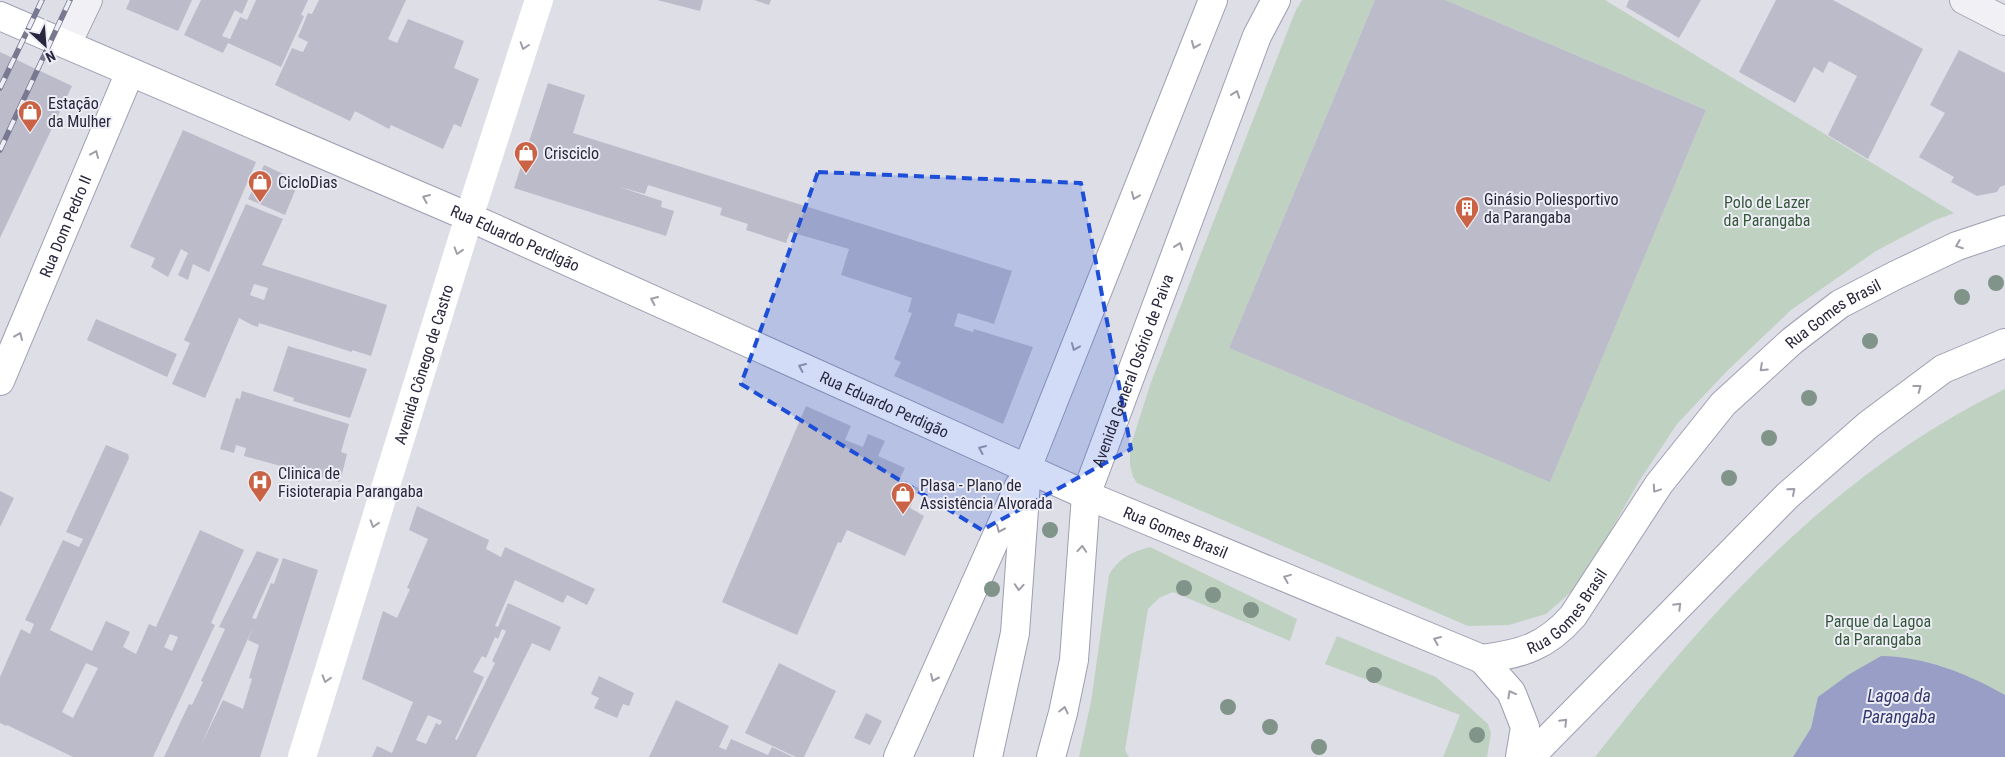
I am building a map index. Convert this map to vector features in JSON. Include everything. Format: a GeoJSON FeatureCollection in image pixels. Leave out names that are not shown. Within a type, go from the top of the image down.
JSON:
{"type":"FeatureCollection","features":[{"type":"Feature","properties":{"kind":"main road","name":"Avenida Cônego de Castro"},"geometry":{"type":"LineString","coordinates":[[302,757],[469,217],[539,0]]}},
{"type":"Feature","properties":{"kind":"main road"},"geometry":{"type":"LineString","coordinates":[[898,757],[1027,468],[1213,0]]}},
{"type":"Feature","properties":{"kind":"main road","name":"Avenida General Osório de Paiva"},"geometry":{"type":"LineString","coordinates":[[1051,757],[1063,713],[1074,660],[1086,495],[1257,36],[1276,0]]}},
{"type":"Feature","properties":{"kind":"main road","name":"Rua Eduardo Perdigão"},"geometry":{"type":"LineString","coordinates":[[0,16],[469,217],[1027,468]]}},
{"type":"Feature","properties":{"kind":"main road","name":"Rua Dom Pedro II"},"geometry":{"type":"LineString","coordinates":[[0,381],[130,72]]}},
{"type":"Feature","properties":{"kind":"main road","name":"Rua Gomes Brasil"},"geometry":{"type":"LineString","coordinates":[[1027,468],[1086,495],[1482,659],[1513,655],[1543,643],[1558,633],[1573,616],[1659,484],[1723,404],[1792,341],[1840,304],[1957,246],[2005,230]]}},
{"type":"Feature","properties":{"kind":"main road"},"geometry":{"type":"LineString","coordinates":[[1530,757],[1787,496],[1868,425],[1943,369],[2005,343]]}},
{"type":"Feature","properties":{"kind":"main road"},"geometry":{"type":"LineString","coordinates":[[988,757],[1015,633],[1027,468]]}},
{"type":"Feature","properties":{"kind":"main road"},"geometry":{"type":"LineString","coordinates":[[1482,659],[1511,692],[1525,727],[1520,757]]}},
{"type":"Feature","properties":{"kind":"street"},"geometry":{"type":"LineString","coordinates":[[67,44],[88,0]]}},
{"type":"Feature","properties":{"kind":"street"},"geometry":{"type":"LineString","coordinates":[[1964,0],[2005,21]]}},
{"type":"Feature","properties":{"kind":"highlighted area"},"geometry":{"type":"Polygon","coordinates":[[[818,172],[1081,183],[1131,449],[982,530],[741,384],[818,172]]]}},
{"type":"Feature","properties":{"kind":"green space","name":"Polo de Lazer da Parangaba"},"geometry":{"type":"Polygon","coordinates":[[[1302,0],[1375,0],[1229,348],[1550,481],[1706,110],[1445,0],[1605,0],[1954,213],[1933,221],[1876,251],[1791,310],[1728,370],[1677,424],[1638,483],[1581,583],[1546,614],[1509,625],[1468,626],[1137,483],[1133,477],[1130,465],[1130,448],[1151,382],[1295,12],[1302,0]]]}},
{"type":"Feature","properties":{"kind":"green space","name":"Parque da Lagoa da Parangaba"},"geometry":{"type":"Polygon","coordinates":[[[2005,389],[2005,757],[1595,757],[1684,649],[1730,598],[1779,549],[1830,503],[1885,461],[1943,423],[2005,389]]]}},
{"type":"Feature","properties":{"kind":"green space"},"geometry":{"type":"Polygon","coordinates":[[[1150,547],[1297,619],[1290,641],[1173,592],[1159,598],[1148,609],[1125,750],[1129,757],[1079,757],[1091,702],[1109,575],[1126,556],[1150,547]]]}},
{"type":"Feature","properties":{"kind":"green space"},"geometry":{"type":"Polygon","coordinates":[[[1337,636],[1436,677],[1488,724],[1491,734],[1487,757],[1443,757],[1460,715],[1325,664],[1337,636]]]}},
{"type":"Feature","properties":{"kind":"water","name":"Lagoa da Parangaba"},"geometry":{"type":"Polygon","coordinates":[[[1881,656],[1914,659],[1930,663],[1960,673],[2005,695],[2005,757],[1793,757],[1811,728],[1818,697],[1848,675],[1881,656]]]}},
{"type":"Feature","properties":{"kind":"building"},"geometry":{"type":"Polygon","coordinates":[[[130,0],[192,0],[178,31],[126,9],[130,0]]]}},
{"type":"Feature","properties":{"kind":"building"},"geometry":{"type":"Polygon","coordinates":[[[201,0],[248,0],[242,14],[235,10],[222,36],[230,39],[240,17],[247,20],[256,0],[308,0],[301,15],[304,16],[281,67],[228,43],[223,53],[184,35],[201,0]]]}},
{"type":"Feature","properties":{"kind":"building"},"geometry":{"type":"Polygon","coordinates":[[[319,0],[406,0],[388,39],[397,43],[408,19],[464,41],[454,68],[479,79],[461,127],[454,124],[443,149],[391,125],[389,129],[355,111],[350,121],[275,85],[292,48],[303,52],[308,42],[298,37],[308,13],[312,14],[319,0]]]}},
{"type":"Feature","properties":{"kind":"building"},"geometry":{"type":"Polygon","coordinates":[[[657,0],[703,0],[700,11],[657,0]]]}},
{"type":"Feature","properties":{"kind":"building"},"geometry":{"type":"Polygon","coordinates":[[[754,0],[771,0],[769,5],[754,0]]]}},
{"type":"Feature","properties":{"kind":"building","name":"Ginásio Poliesportivo da Parangaba"},"geometry":{"type":"Polygon","coordinates":[[[1375,0],[1445,0],[1706,110],[1550,482],[1229,348],[1375,0]]]}},
{"type":"Feature","properties":{"kind":"building"},"geometry":{"type":"Polygon","coordinates":[[[1629,0],[1701,0],[1679,38],[1626,7],[1629,0]]]}},
{"type":"Feature","properties":{"kind":"building"},"geometry":{"type":"Polygon","coordinates":[[[1776,0],[1833,0],[1923,49],[1868,159],[1828,135],[1857,76],[1829,61],[1823,73],[1814,67],[1795,103],[1739,72],[1776,0]]]}},
{"type":"Feature","properties":{"kind":"building"},"geometry":{"type":"Polygon","coordinates":[[[1959,50],[2005,73],[2005,185],[2000,187],[1997,192],[1977,196],[1951,182],[1954,177],[1919,157],[1945,113],[1930,105],[1959,50]]]}},
{"type":"Feature","properties":{"kind":"building"},"geometry":{"type":"Polygon","coordinates":[[[0,52],[72,86],[0,238],[0,52]]]}},
{"type":"Feature","properties":{"kind":"building"},"geometry":{"type":"Polygon","coordinates":[[[548,83],[585,95],[573,133],[1012,271],[994,324],[958,313],[954,326],[973,332],[974,329],[1033,347],[1003,424],[894,376],[901,362],[894,359],[912,313],[908,312],[912,298],[841,275],[849,249],[790,232],[786,243],[746,230],[748,224],[720,215],[722,208],[648,185],[645,194],[616,186],[662,201],[661,207],[674,211],[666,236],[514,188],[548,83]]]}},
{"type":"Feature","properties":{"kind":"building"},"geometry":{"type":"Polygon","coordinates":[[[183,130],[256,162],[209,272],[193,264],[188,280],[178,275],[188,253],[181,249],[168,277],[151,267],[155,258],[130,247],[183,130]]]}},
{"type":"Feature","properties":{"kind":"building"},"geometry":{"type":"Polygon","coordinates":[[[264,165],[299,181],[285,215],[248,199],[264,165]]]}},
{"type":"Feature","properties":{"kind":"building"},"geometry":{"type":"Polygon","coordinates":[[[246,204],[283,219],[262,265],[387,305],[371,356],[352,350],[352,352],[259,323],[258,327],[239,318],[205,398],[172,384],[190,343],[184,340],[246,204]],[[254,284],[250,295],[264,300],[268,288],[254,284]]]}},
{"type":"Feature","properties":{"kind":"building"},"geometry":{"type":"Polygon","coordinates":[[[96,319],[177,354],[167,377],[87,340],[96,319]]]}},
{"type":"Feature","properties":{"kind":"building"},"geometry":{"type":"Polygon","coordinates":[[[288,346],[367,369],[350,418],[293,401],[294,398],[273,391],[288,346]]]}},
{"type":"Feature","properties":{"kind":"building"},"geometry":{"type":"Polygon","coordinates":[[[242,391],[349,424],[341,452],[347,454],[340,482],[244,456],[246,448],[236,445],[234,453],[220,449],[236,398],[240,399],[242,391]]]}},
{"type":"Feature","properties":{"kind":"building"},"geometry":{"type":"Polygon","coordinates":[[[806,406],[851,426],[845,440],[863,447],[868,434],[885,441],[878,456],[905,468],[899,480],[919,488],[910,508],[924,516],[905,556],[847,530],[841,543],[838,542],[797,635],[722,602],[806,406]]]}},
{"type":"Feature","properties":{"kind":"building"},"geometry":{"type":"Polygon","coordinates":[[[106,445],[128,454],[129,458],[50,630],[92,651],[106,621],[130,632],[123,647],[136,654],[149,624],[156,627],[200,530],[244,550],[211,623],[215,625],[153,757],[73,757],[0,723],[0,677],[21,629],[30,634],[34,624],[25,620],[63,540],[79,547],[83,539],[66,532],[106,445]],[[170,634],[164,647],[172,651],[178,637],[170,634]],[[86,663],[62,712],[73,718],[98,668],[86,663]]]}},
{"type":"Feature","properties":{"kind":"building"},"geometry":{"type":"Polygon","coordinates":[[[0,491],[14,498],[0,527],[0,491]]]}},
{"type":"Feature","properties":{"kind":"building"},"geometry":{"type":"Polygon","coordinates":[[[417,506],[489,540],[486,549],[501,557],[505,547],[595,589],[587,605],[567,595],[563,603],[515,580],[495,626],[498,627],[508,603],[561,627],[550,651],[532,643],[476,757],[372,757],[377,746],[392,753],[413,702],[362,679],[383,611],[397,618],[410,589],[407,588],[428,539],[409,530],[417,506]],[[502,629],[498,639],[495,637],[486,658],[482,656],[473,672],[484,677],[455,739],[457,740],[495,663],[492,661],[506,631],[502,629]],[[428,715],[416,740],[426,744],[436,723],[440,725],[442,721],[428,715]]]}},
{"type":"Feature","properties":{"kind":"building"},"geometry":{"type":"Polygon","coordinates":[[[257,551],[279,559],[252,618],[256,619],[271,583],[274,584],[283,558],[318,570],[260,757],[164,757],[189,704],[192,705],[203,682],[201,681],[225,629],[219,627],[257,551]],[[253,627],[201,745],[223,700],[243,709],[252,679],[249,678],[259,645],[248,640],[253,627]]]}},
{"type":"Feature","properties":{"kind":"building"},"geometry":{"type":"Polygon","coordinates":[[[779,663],[836,691],[804,757],[796,757],[745,733],[779,663]]]}},
{"type":"Feature","properties":{"kind":"building"},"geometry":{"type":"Polygon","coordinates":[[[599,676],[634,693],[629,706],[623,704],[617,718],[594,708],[599,698],[591,694],[599,676]]]}},
{"type":"Feature","properties":{"kind":"building"},"geometry":{"type":"Polygon","coordinates":[[[676,700],[729,726],[719,747],[726,750],[731,739],[768,755],[772,747],[793,757],[649,757],[676,700]]]}},
{"type":"Feature","properties":{"kind":"building"},"geometry":{"type":"Polygon","coordinates":[[[866,713],[882,721],[870,745],[854,738],[866,713]]]}},
{"type":"Feature","properties":{"kind":"railway"},"geometry":{"type":"LineString","coordinates":[[0,88],[42,0]]}},
{"type":"Feature","properties":{"kind":"railway"},"geometry":{"type":"LineString","coordinates":[[0,150],[70,0]]}},
{"type":"Feature","properties":{"kind":"place","name":"Estação da Mulher"},"geometry":{"type":"Point","coordinates":[30,133]}},
{"type":"Feature","properties":{"kind":"place","name":"Crisciclo"},"geometry":{"type":"Point","coordinates":[526,174]}},
{"type":"Feature","properties":{"kind":"place","name":"CicloDias"},"geometry":{"type":"Point","coordinates":[260,203]}},
{"type":"Feature","properties":{"kind":"place","name":"Ginásio Poliesportivo da Parangaba"},"geometry":{"type":"Point","coordinates":[1467,229]}},
{"type":"Feature","properties":{"kind":"place","name":"Clinica de Fisioterapia Parangaba"},"geometry":{"type":"Point","coordinates":[260,503]}},
{"type":"Feature","properties":{"kind":"place","name":"Plasa - Plano de Assistência Alvorada"},"geometry":{"type":"Point","coordinates":[903,515]}}]}
